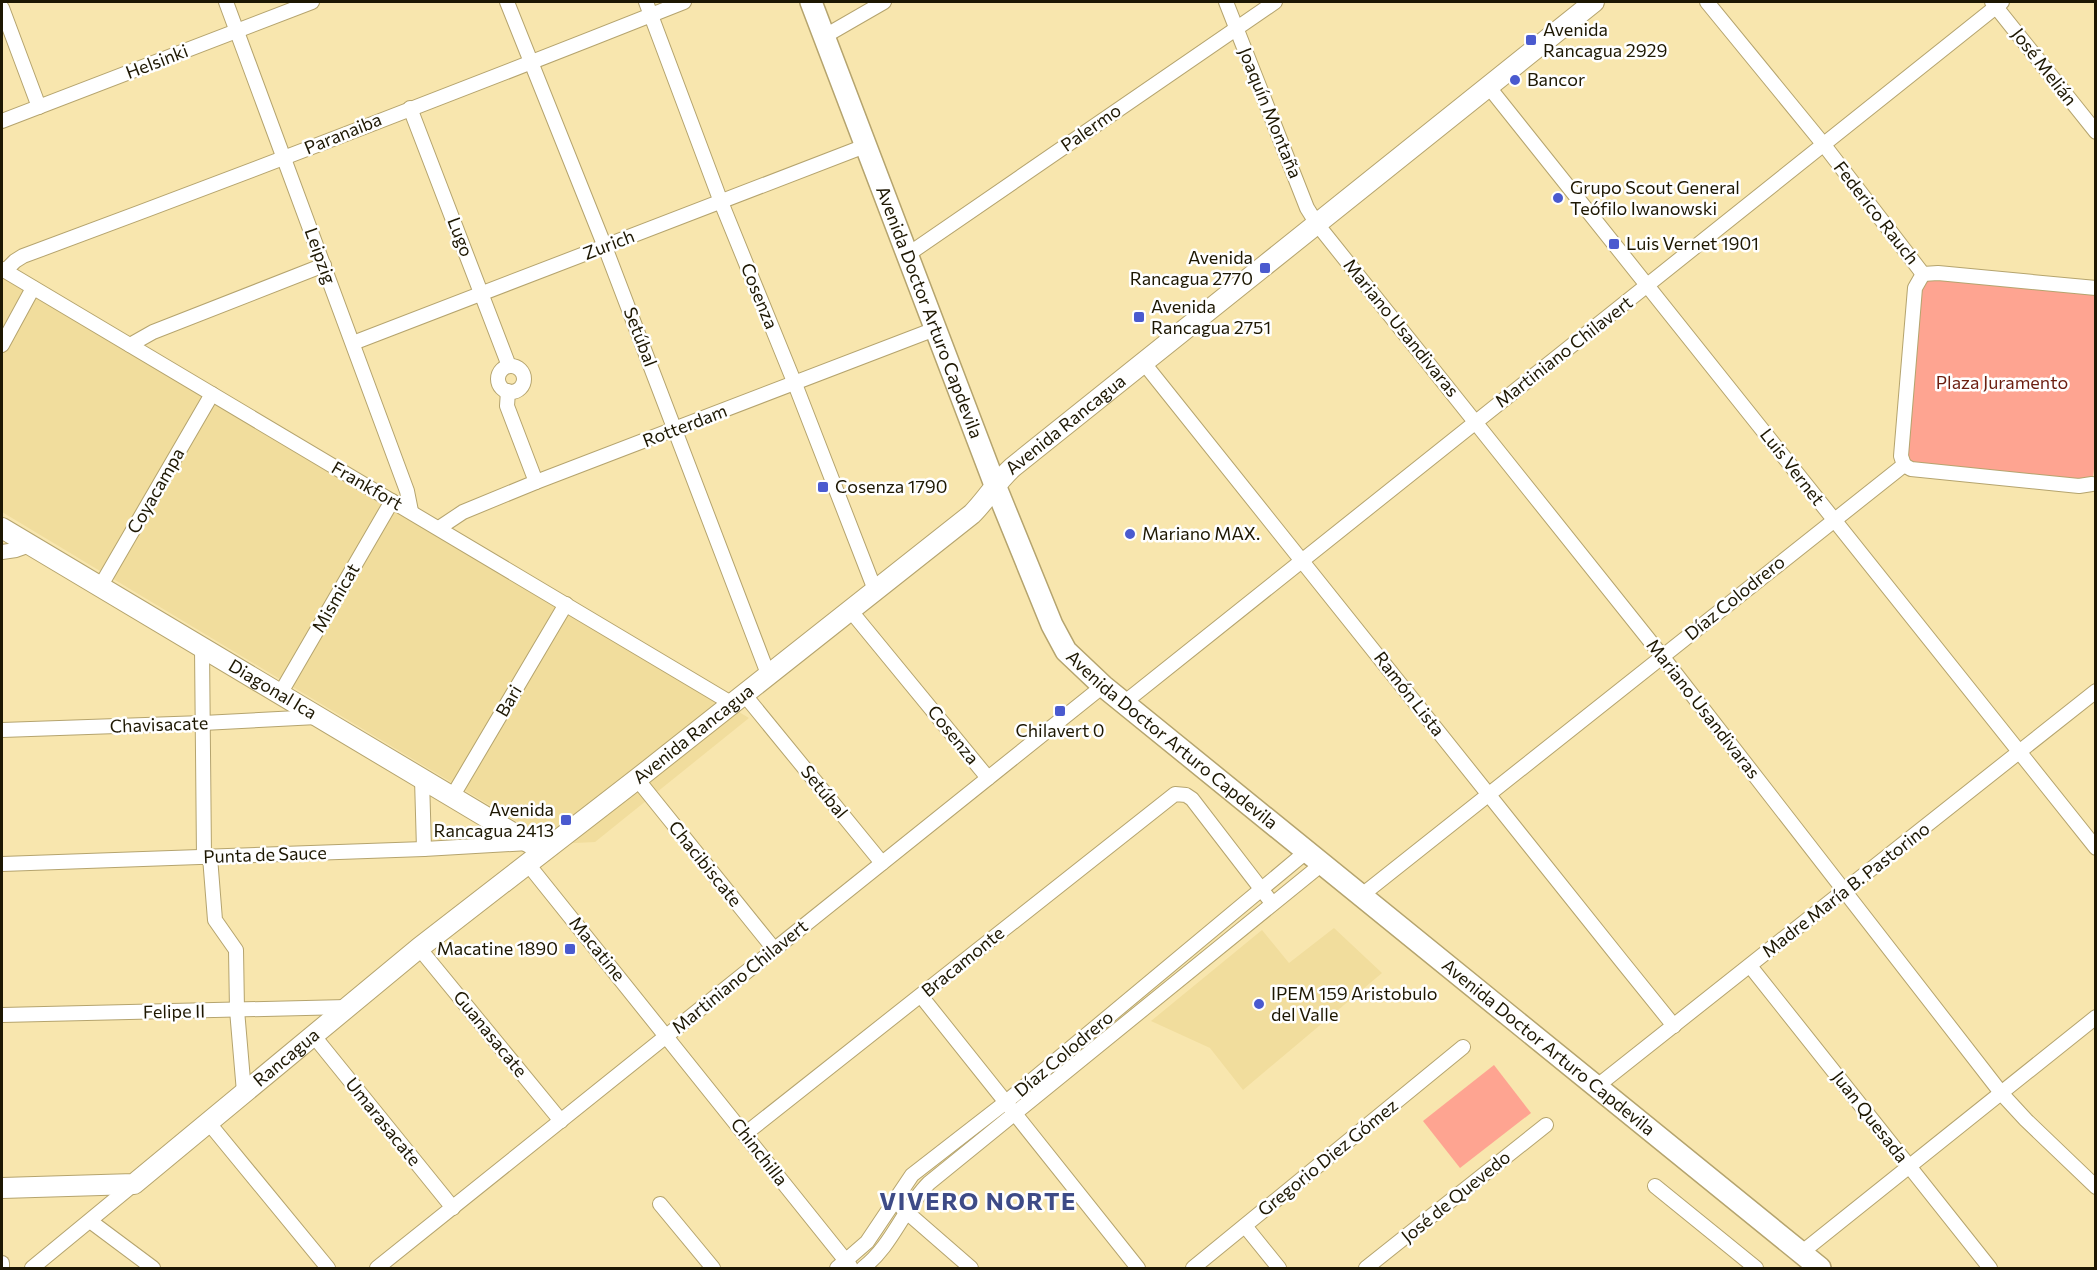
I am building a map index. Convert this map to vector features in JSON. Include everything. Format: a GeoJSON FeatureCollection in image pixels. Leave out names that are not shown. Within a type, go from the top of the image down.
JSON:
{"type":"FeatureCollection","features":[{"type":"Feature","properties":{"kind":"main road","name":"Avenida Doctor Arturo Capdevila"},"geometry":{"type":"LineString","coordinates":[[811,2],[995,485],[1059,640],[1072,657],[1103,686],[1820,1269]]}},
{"type":"Feature","properties":{"kind":"main road","name":"Avenida Rancagua"},"geometry":{"type":"LineString","coordinates":[[533,852],[637,779],[972,514],[1013,467],[1594,2]]}},
{"type":"Feature","properties":{"kind":"main road","name":"Diagonal Ica"},"geometry":{"type":"LineString","coordinates":[[2,528],[452,797],[533,852]]}},
{"type":"Feature","properties":{"kind":"main road","name":"Rancagua"},"geometry":{"type":"LineString","coordinates":[[134,1184],[533,852]]}},
{"type":"Feature","properties":{"kind":"main road"},"geometry":{"type":"LineString","coordinates":[[2,1188],[134,1184]]}},
{"type":"Feature","properties":{"kind":"street","name":"Leipzig"},"geometry":{"type":"LineString","coordinates":[[226,2],[407,491],[411,511]]}},
{"type":"Feature","properties":{"kind":"street","name":"Helsinki"},"geometry":{"type":"LineString","coordinates":[[2,122],[312,2]]}},
{"type":"Feature","properties":{"kind":"street","name":"Setúbal"},"geometry":{"type":"LineString","coordinates":[[507,2],[605,247],[768,674]]}},
{"type":"Feature","properties":{"kind":"street","name":"Paranaiba"},"geometry":{"type":"LineString","coordinates":[[3,270],[23,256],[531,63],[649,8],[684,2]]}},
{"type":"Feature","properties":{"kind":"street"},"geometry":{"type":"LineString","coordinates":[[825,36],[884,2]]}},
{"type":"Feature","properties":{"kind":"street","name":"Joaquín Montaña"},"geometry":{"type":"LineString","coordinates":[[1226,2],[1307,208],[1317,224]]}},
{"type":"Feature","properties":{"kind":"street","name":"Palermo"},"geometry":{"type":"LineString","coordinates":[[907,255],[1275,2]]}},
{"type":"Feature","properties":{"kind":"street","name":"Federico Rauch"},"geometry":{"type":"LineString","coordinates":[[1707,2],[1824,145],[1923,274],[1915,288],[1901,456],[1904,465]]}},
{"type":"Feature","properties":{"kind":"street","name":"Martiniano Chilavert"},"geometry":{"type":"LineString","coordinates":[[1125,702],[1824,145],[1997,3]]}},
{"type":"Feature","properties":{"kind":"street","name":"José Melián"},"geometry":{"type":"LineString","coordinates":[[1997,3],[2096,132]]}},
{"type":"Feature","properties":{"kind":"street"},"geometry":{"type":"LineString","coordinates":[[2,8],[39,107]]}},
{"type":"Feature","properties":{"kind":"street","name":"Cosenza"},"geometry":{"type":"LineString","coordinates":[[649,8],[721,202],[875,590]]}},
{"type":"Feature","properties":{"kind":"street","name":"Luis Vernet"},"geometry":{"type":"LineString","coordinates":[[1488,86],[2096,848]]}},
{"type":"Feature","properties":{"kind":"street","name":"Lugo"},"geometry":{"type":"LineString","coordinates":[[410,108],[509,366],[520,370],[524,382],[516,391],[508,392],[507,406],[536,482]]}},
{"type":"Feature","properties":{"kind":"street","name":"Zurich"},"geometry":{"type":"LineString","coordinates":[[353,344],[865,146]]}},
{"type":"Feature","properties":{"kind":"street","name":"Mariano Usandivaras"},"geometry":{"type":"LineString","coordinates":[[1317,224],[1662,656],[2002,1094],[2096,1187]]}},
{"type":"Feature","properties":{"kind":"street"},"geometry":{"type":"LineString","coordinates":[[130,345],[153,332],[324,265]]}},
{"type":"Feature","properties":{"kind":"street","name":"Frankfort"},"geometry":{"type":"LineString","coordinates":[[3,270],[566,604],[737,698]]}},
{"type":"Feature","properties":{"kind":"street"},"geometry":{"type":"LineString","coordinates":[[1923,274],[1938,273],[2096,288]]}},
{"type":"Feature","properties":{"kind":"street"},"geometry":{"type":"LineString","coordinates":[[2,345],[33,288]]}},
{"type":"Feature","properties":{"kind":"street","name":"Rotterdam"},"geometry":{"type":"LineString","coordinates":[[438,528],[463,512],[536,482],[935,329]]}},
{"type":"Feature","properties":{"kind":"street","name":"Ramón Lista"},"geometry":{"type":"LineString","coordinates":[[1143,362],[1674,1026]]}},
{"type":"Feature","properties":{"kind":"street","name":"Coyacampa"},"geometry":{"type":"LineString","coordinates":[[100,587],[212,394]]}},
{"type":"Feature","properties":{"kind":"street"},"geometry":{"type":"LineString","coordinates":[[1904,465],[1911,469],[2079,486],[2094,483]]}},
{"type":"Feature","properties":{"kind":"street","name":"Díaz Colodrero"},"geometry":{"type":"LineString","coordinates":[[1362,896],[1904,465]]}},
{"type":"Feature","properties":{"kind":"street","name":"Mismicat"},"geometry":{"type":"LineString","coordinates":[[280,694],[392,501]]}},
{"type":"Feature","properties":{"kind":"street"},"geometry":{"type":"LineString","coordinates":[[2,552],[30,545]]}},
{"type":"Feature","properties":{"kind":"street","name":"Bari"},"geometry":{"type":"LineString","coordinates":[[452,797],[566,604]]}},
{"type":"Feature","properties":{"kind":"street","name":"Cosenza"},"geometry":{"type":"LineString","coordinates":[[850,610],[988,778]]}},
{"type":"Feature","properties":{"kind":"street"},"geometry":{"type":"LineString","coordinates":[[202,648],[207,857],[215,920],[236,950],[237,1011],[244,1092]]}},
{"type":"Feature","properties":{"kind":"street","name":"Martiniano Chilavert"},"geometry":{"type":"LineString","coordinates":[[377,1269],[1103,686]]}},
{"type":"Feature","properties":{"kind":"street","name":"Madre María B. Pastorino"},"geometry":{"type":"LineString","coordinates":[[1596,1087],[2096,691]]}},
{"type":"Feature","properties":{"kind":"street","name":"Setúbal"},"geometry":{"type":"LineString","coordinates":[[737,698],[882,863]]}},
{"type":"Feature","properties":{"kind":"street","name":"Chavisacate"},"geometry":{"type":"LineString","coordinates":[[2,730],[317,717]]}},
{"type":"Feature","properties":{"kind":"street"},"geometry":{"type":"LineString","coordinates":[[422,779],[424,849]]}},
{"type":"Feature","properties":{"kind":"street","name":"Chacibiscate"},"geometry":{"type":"LineString","coordinates":[[637,779],[774,949]]}},
{"type":"Feature","properties":{"kind":"street","name":"Bracamonte"},"geometry":{"type":"LineString","coordinates":[[745,1134],[1170,796],[1181,794],[1192,800],[1262,891]]}},
{"type":"Feature","properties":{"kind":"street","name":"Punta de Sauce"},"geometry":{"type":"LineString","coordinates":[[2,864],[424,849],[533,852]]}},
{"type":"Feature","properties":{"kind":"street","name":"Macatine"},"geometry":{"type":"LineString","coordinates":[[533,852],[667,1036]]}},
{"type":"Feature","properties":{"kind":"street","name":"Díaz Colodrero"},"geometry":{"type":"LineString","coordinates":[[845,1266],[867,1242],[912,1175],[1262,891],[1314,858]]}},
{"type":"Feature","properties":{"kind":"street","name":"Díaz Colodrero"},"geometry":{"type":"LineString","coordinates":[[863,1269],[883,1251],[921,1192],[929,1184],[1272,903],[1314,858]]}},
{"type":"Feature","properties":{"kind":"street"},"geometry":{"type":"LineString","coordinates":[[1262,891],[1272,903]]}},
{"type":"Feature","properties":{"kind":"street","name":"Guanasacate"},"geometry":{"type":"LineString","coordinates":[[419,948],[561,1121]]}},
{"type":"Feature","properties":{"kind":"street","name":"Juan Quesada"},"geometry":{"type":"LineString","coordinates":[[1750,966],[1990,1269]]}},
{"type":"Feature","properties":{"kind":"street"},"geometry":{"type":"LineString","coordinates":[[921,996],[1138,1269]]}},
{"type":"Feature","properties":{"kind":"street","name":"Felipe II"},"geometry":{"type":"LineString","coordinates":[[2,1015],[347,1007]]}},
{"type":"Feature","properties":{"kind":"street"},"geometry":{"type":"LineString","coordinates":[[1801,1253],[2093,1025]]}},
{"type":"Feature","properties":{"kind":"street","name":"Umarasacate"},"geometry":{"type":"LineString","coordinates":[[313,1035],[453,1208]]}},
{"type":"Feature","properties":{"kind":"street","name":"Chinchilla"},"geometry":{"type":"LineString","coordinates":[[667,1036],[845,1266]]}},
{"type":"Feature","properties":{"kind":"street","name":"Gregorio Diez Gómez"},"geometry":{"type":"LineString","coordinates":[[1192,1269],[1463,1047]]}},
{"type":"Feature","properties":{"kind":"street"},"geometry":{"type":"LineString","coordinates":[[208,1122],[328,1269]]}},
{"type":"Feature","properties":{"kind":"street","name":"José de Quevedo"},"geometry":{"type":"LineString","coordinates":[[1366,1269],[1546,1125]]}},
{"type":"Feature","properties":{"kind":"street","name":"Rancagua"},"geometry":{"type":"LineString","coordinates":[[32,1269],[134,1184]]}},
{"type":"Feature","properties":{"kind":"street"},"geometry":{"type":"LineString","coordinates":[[1655,1186],[1756,1269]]}},
{"type":"Feature","properties":{"kind":"street"},"geometry":{"type":"LineString","coordinates":[[894,1201],[971,1269]]}},
{"type":"Feature","properties":{"kind":"street"},"geometry":{"type":"LineString","coordinates":[[660,1204],[713,1269]]}},
{"type":"Feature","properties":{"kind":"street"},"geometry":{"type":"LineString","coordinates":[[90,1221],[153,1269]]}},
{"type":"Feature","properties":{"kind":"street"},"geometry":{"type":"LineString","coordinates":[[1245,1226],[1279,1269]]}},
{"type":"Feature","properties":{"kind":"street"},"geometry":{"type":"LineString","coordinates":[[2,1263],[2,1269]]}},
{"type":"Feature","properties":{"kind":"shaded area"},"geometry":{"type":"Polygon","coordinates":[[[2,273],[749,718],[595,842],[554,844],[2,512],[2,273]]]}},
{"type":"Feature","properties":{"kind":"shaded area","name":"IPEM 159 Aristobulo del Valle"},"geometry":{"type":"Polygon","coordinates":[[[1334,928],[1382,973],[1243,1090],[1210,1048],[1151,1021],[1262,930],[1289,963],[1334,928]]]}},
{"type":"Feature","properties":{"kind":"green space","name":"Plaza Juramento"},"geometry":{"type":"Polygon","coordinates":[[[1923,274],[2095,288],[2096,454],[2092,484],[1904,465],[1923,274]]]}},
{"type":"Feature","properties":{"kind":"green space"},"geometry":{"type":"Polygon","coordinates":[[[1494,1065],[1531,1113],[1460,1168],[1423,1121],[1494,1065]]]}},
{"type":"Feature","properties":{"kind":"place","name":"Avenida Rancagua 2929"},"geometry":{"type":"Point","coordinates":[1531,40]}},
{"type":"Feature","properties":{"kind":"place","name":"Bancor"},"geometry":{"type":"Point","coordinates":[1515,80]}},
{"type":"Feature","properties":{"kind":"place","name":"Grupo Scout General Teófilo Iwanowski"},"geometry":{"type":"Point","coordinates":[1558,198]}},
{"type":"Feature","properties":{"kind":"place","name":"Luis Vernet 1901"},"geometry":{"type":"Point","coordinates":[1614,244]}},
{"type":"Feature","properties":{"kind":"place","name":"Avenida Rancagua 2770"},"geometry":{"type":"Point","coordinates":[1265,268]}},
{"type":"Feature","properties":{"kind":"place","name":"Avenida Rancagua 2751"},"geometry":{"type":"Point","coordinates":[1139,317]}},
{"type":"Feature","properties":{"kind":"place","name":"Cosenza 1790"},"geometry":{"type":"Point","coordinates":[823,487]}},
{"type":"Feature","properties":{"kind":"place","name":"Mariano MAX."},"geometry":{"type":"Point","coordinates":[1130,534]}},
{"type":"Feature","properties":{"kind":"place","name":"Chilavert 0"},"geometry":{"type":"Point","coordinates":[1060,711]}},
{"type":"Feature","properties":{"kind":"place","name":"Avenida Rancagua 2413"},"geometry":{"type":"Point","coordinates":[566,820]}},
{"type":"Feature","properties":{"kind":"place","name":"Macatine 1890"},"geometry":{"type":"Point","coordinates":[570,949]}},
{"type":"Feature","properties":{"kind":"place","name":"IPEM 159 Aristobulo del Valle"},"geometry":{"type":"Point","coordinates":[1259,1004]}},
{"type":"Feature","properties":{"kind":"district","name":"VIVERO NORTE"},"geometry":{"type":"Point","coordinates":[978,1202]}}]}
